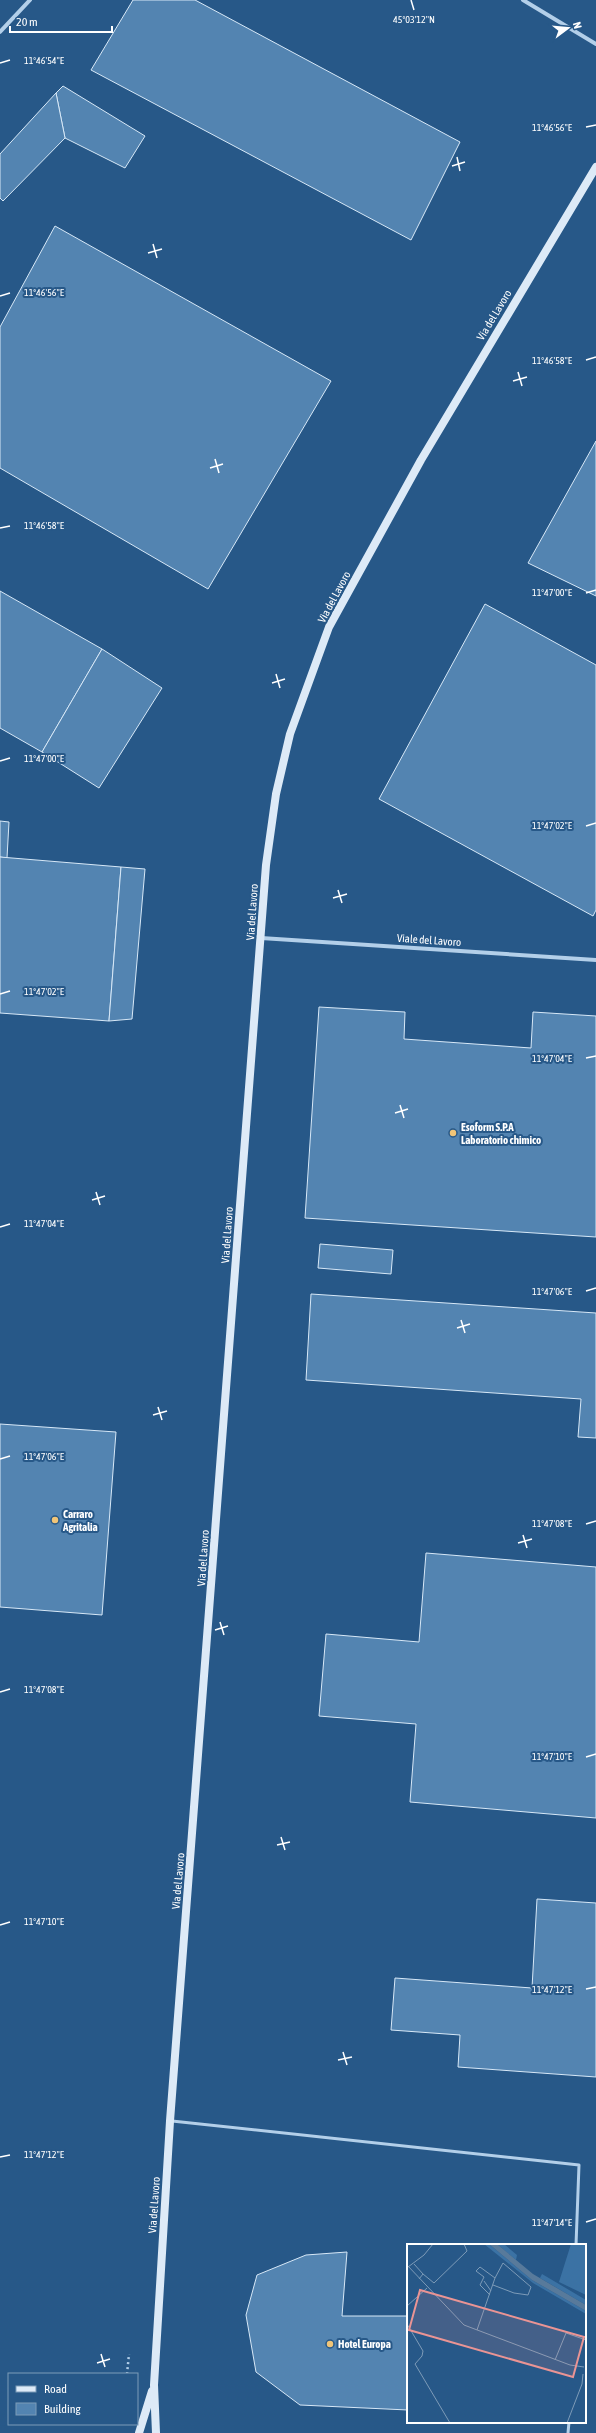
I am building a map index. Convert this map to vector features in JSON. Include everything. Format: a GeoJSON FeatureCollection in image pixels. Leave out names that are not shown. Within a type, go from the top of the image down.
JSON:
{"type":"FeatureCollection","features":[{"type":"Feature","properties":{"kind":"main road","name":"Via del Lavoro"},"geometry":{"type":"LineString","coordinates":[[154,2385],[170,2121],[266,865],[276,794],[290,734],[329,628],[421,460],[596,166]]}},
{"type":"Feature","properties":{"kind":"main road"},"geometry":{"type":"LineString","coordinates":[[139,2433],[154,2385]]}},
{"type":"Feature","properties":{"kind":"main road"},"geometry":{"type":"LineString","coordinates":[[154,2385],[156,2433]]}},
{"type":"Feature","properties":{"kind":"street"},"geometry":{"type":"LineString","coordinates":[[0,32],[30,0]]}},
{"type":"Feature","properties":{"kind":"street"},"geometry":{"type":"LineString","coordinates":[[523,0],[596,44]]}},
{"type":"Feature","properties":{"kind":"street","name":"Viale del Lavoro"},"geometry":{"type":"LineString","coordinates":[[261,938],[596,960]]}},
{"type":"Feature","properties":{"kind":"lane"},"geometry":{"type":"LineString","coordinates":[[170,2121],[579,2165],[576,2244]]}},
{"type":"Feature","properties":{"kind":"lane"},"geometry":{"type":"LineString","coordinates":[[568,2433],[569,2423]]}},
{"type":"Feature","properties":{"kind":"path"},"geometry":{"type":"LineString","coordinates":[[127,2373],[129,2354]]}},
{"type":"Feature","properties":{"kind":"building"},"geometry":{"type":"Polygon","coordinates":[[[133,0],[195,0],[460,142],[411,240],[91,70],[133,0]]]}},
{"type":"Feature","properties":{"kind":"building"},"geometry":{"type":"Polygon","coordinates":[[[63,86],[145,136],[125,168],[65,138],[56,93],[63,86]]]}},
{"type":"Feature","properties":{"kind":"building"},"geometry":{"type":"Polygon","coordinates":[[[56,93],[65,138],[3,201],[0,198],[0,154],[56,93]]]}},
{"type":"Feature","properties":{"kind":"building"},"geometry":{"type":"Polygon","coordinates":[[[55,226],[331,381],[208,589],[0,468],[0,327],[55,226]]]}},
{"type":"Feature","properties":{"kind":"building"},"geometry":{"type":"Polygon","coordinates":[[[596,441],[596,596],[528,563],[596,441]]]}},
{"type":"Feature","properties":{"kind":"building"},"geometry":{"type":"Polygon","coordinates":[[[0,591],[102,649],[42,752],[0,728],[0,591]]]}},
{"type":"Feature","properties":{"kind":"building"},"geometry":{"type":"Polygon","coordinates":[[[485,604],[596,665],[596,910],[593,916],[379,799],[485,604]]]}},
{"type":"Feature","properties":{"kind":"building"},"geometry":{"type":"Polygon","coordinates":[[[102,649],[162,688],[99,788],[42,752],[102,649]]]}},
{"type":"Feature","properties":{"kind":"building"},"geometry":{"type":"Polygon","coordinates":[[[0,821],[9,822],[7,858],[0,857],[0,821]]]}},
{"type":"Feature","properties":{"kind":"building"},"geometry":{"type":"Polygon","coordinates":[[[0,857],[121,867],[109,1021],[0,1013],[0,857]]]}},
{"type":"Feature","properties":{"kind":"building"},"geometry":{"type":"Polygon","coordinates":[[[121,867],[145,869],[132,1019],[109,1021],[121,867]]]}},
{"type":"Feature","properties":{"kind":"building","name":"Esoform S.P.A Laboratorio chimico"},"geometry":{"type":"Polygon","coordinates":[[[319,1007],[405,1012],[404,1039],[531,1048],[533,1012],[596,1016],[596,1237],[305,1218],[319,1007]]]}},
{"type":"Feature","properties":{"kind":"building"},"geometry":{"type":"Polygon","coordinates":[[[320,1244],[393,1250],[391,1274],[318,1268],[320,1244]]]}},
{"type":"Feature","properties":{"kind":"building"},"geometry":{"type":"Polygon","coordinates":[[[311,1294],[596,1313],[596,1438],[578,1437],[581,1399],[306,1380],[311,1294]]]}},
{"type":"Feature","properties":{"kind":"building","name":"Carraro Agritalia"},"geometry":{"type":"Polygon","coordinates":[[[0,1424],[116,1432],[102,1615],[0,1607],[0,1424]]]}},
{"type":"Feature","properties":{"kind":"building"},"geometry":{"type":"Polygon","coordinates":[[[426,1553],[596,1567],[596,1818],[410,1802],[416,1724],[319,1716],[326,1634],[419,1642],[426,1553]]]}},
{"type":"Feature","properties":{"kind":"building"},"geometry":{"type":"Polygon","coordinates":[[[537,1899],[596,1903],[596,2077],[458,2067],[460,2035],[391,2030],[395,1978],[532,1988],[537,1899]]]}},
{"type":"Feature","properties":{"kind":"building","name":"Hotel Europa"},"geometry":{"type":"Polygon","coordinates":[[[347,2252],[342,2316],[407,2316],[407,2410],[300,2405],[256,2372],[246,2315],[257,2275],[306,2255],[347,2252]]]}},
{"type":"Feature","properties":{"kind":"place","name":"Esoform S.P.A Laboratorio chimico"},"geometry":{"type":"Point","coordinates":[453,1133]}},
{"type":"Feature","properties":{"kind":"place","name":"Carraro Agritalia"},"geometry":{"type":"Point","coordinates":[55,1520]}},
{"type":"Feature","properties":{"kind":"place","name":"Hotel Europa"},"geometry":{"type":"Point","coordinates":[330,2344]}}]}
